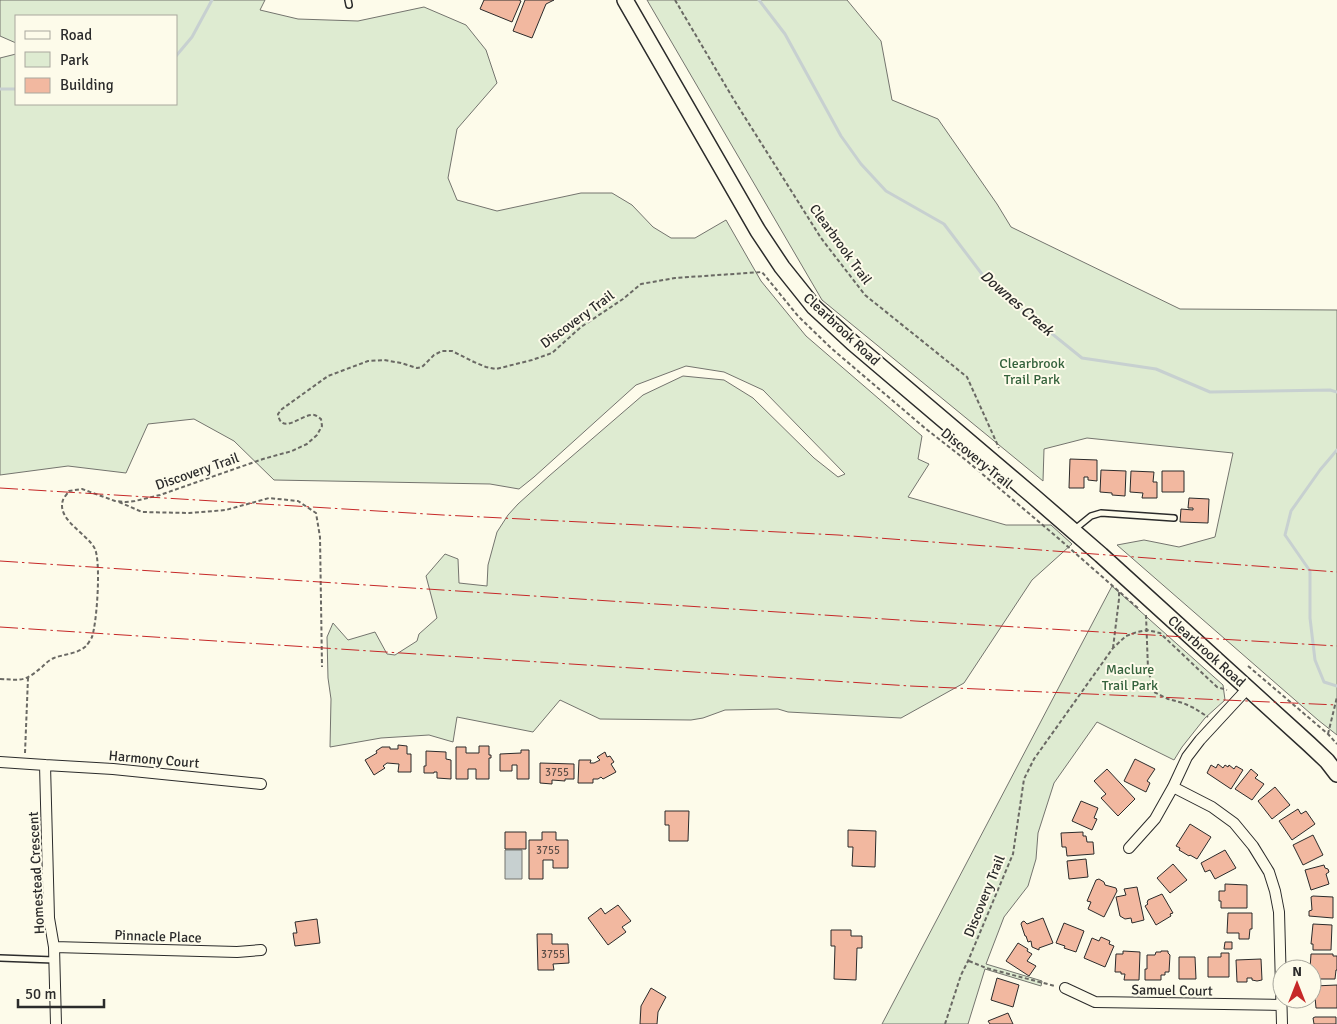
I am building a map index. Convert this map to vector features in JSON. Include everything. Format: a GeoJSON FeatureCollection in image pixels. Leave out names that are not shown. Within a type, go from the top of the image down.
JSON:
{"type":"FeatureCollection","features":[{"type":"Feature","properties":{"kind":"main road","name":"Clearbrook Road"},"geometry":{"type":"LineString","coordinates":[[625,0],[758,231],[782,267],[814,306],[853,343],[1034,496],[1248,688],[1327,761],[1337,774]]}},
{"type":"Feature","properties":{"kind":"street"},"geometry":{"type":"LineString","coordinates":[[1129,848],[1155,819],[1187,757],[1200,740],[1248,688]]}},
{"type":"Feature","properties":{"kind":"street"},"geometry":{"type":"LineString","coordinates":[[0,762],[45,765]]}},
{"type":"Feature","properties":{"kind":"street","name":"Harmony Court"},"geometry":{"type":"LineString","coordinates":[[45,765],[114,769],[261,784]]}},
{"type":"Feature","properties":{"kind":"street","name":"Homestead Crescent"},"geometry":{"type":"LineString","coordinates":[[45,765],[49,918],[54,947],[56,1024]]}},
{"type":"Feature","properties":{"kind":"street"},"geometry":{"type":"LineString","coordinates":[[1173,787],[1212,807],[1234,823],[1253,846],[1269,872],[1275,891],[1279,912],[1280,959]]}},
{"type":"Feature","properties":{"kind":"street","name":"Pinnacle Place"},"geometry":{"type":"LineString","coordinates":[[54,947],[237,952],[261,950]]}},
{"type":"Feature","properties":{"kind":"street","name":"Samuel Court"},"geometry":{"type":"LineString","coordinates":[[1065,988],[1096,1002],[1272,1005]]}},
{"type":"Feature","properties":{"kind":"street"},"geometry":{"type":"LineString","coordinates":[[1281,1009],[1282,1024]]}},
{"type":"Feature","properties":{"kind":"lane"},"geometry":{"type":"LineString","coordinates":[[1073,531],[1091,516],[1100,513],[1174,518]]}},
{"type":"Feature","properties":{"kind":"lane"},"geometry":{"type":"LineString","coordinates":[[0,958],[54,960]]}},
{"type":"Feature","properties":{"kind":"path","name":"Clearbrook Trail"},"geometry":{"type":"LineString","coordinates":[[675,0],[734,100],[821,238],[865,295],[967,377],[1000,450]]}},
{"type":"Feature","properties":{"kind":"path","name":"Discovery Trail"},"geometry":{"type":"LineString","coordinates":[[28,678],[52,658],[78,650],[86,646],[92,638],[98,576],[95,549],[73,526],[63,512],[63,501],[70,491],[82,489],[115,500],[135,501],[160,495],[263,459],[292,451],[307,444],[317,435],[322,426],[321,420],[316,415],[310,414],[290,424],[283,424],[278,420],[278,414],[282,409],[328,376],[368,361],[401,362],[417,368],[422,367],[434,355],[442,351],[452,351],[486,367],[496,369],[552,353],[581,327],[642,284],[676,278],[762,272],[798,316],[831,348],[1140,609]]}},
{"type":"Feature","properties":{"kind":"path"},"geometry":{"type":"LineString","coordinates":[[115,500],[142,512],[189,513],[226,510],[268,498],[298,500],[316,513],[320,537],[322,667]]}},
{"type":"Feature","properties":{"kind":"path","name":"Discovery Trail"},"geometry":{"type":"LineString","coordinates":[[1114,648],[1119,592]]}},
{"type":"Feature","properties":{"kind":"path"},"geometry":{"type":"LineString","coordinates":[[1147,615],[1148,670],[1154,692],[1168,700],[1183,703],[1194,708],[1216,723]]}},
{"type":"Feature","properties":{"kind":"path","name":"Discovery Trail"},"geometry":{"type":"LineString","coordinates":[[945,1024],[961,975],[1013,854],[1024,779],[1034,759],[1114,648],[1126,636],[1147,630]]}},
{"type":"Feature","properties":{"kind":"path"},"geometry":{"type":"LineString","coordinates":[[1147,630],[1160,633],[1217,687],[1227,690]]}},
{"type":"Feature","properties":{"kind":"path"},"geometry":{"type":"LineString","coordinates":[[1248,666],[1328,734],[1337,744]]}},
{"type":"Feature","properties":{"kind":"path"},"geometry":{"type":"LineString","coordinates":[[0,679],[18,680],[28,678],[25,763]]}},
{"type":"Feature","properties":{"kind":"path"},"geometry":{"type":"LineString","coordinates":[[1328,734],[1337,697]]}},
{"type":"Feature","properties":{"kind":"path"},"geometry":{"type":"LineString","coordinates":[[968,961],[986,968],[1065,988]]}},
{"type":"Feature","properties":{"kind":"green space"},"geometry":{"type":"Polygon","coordinates":[[[0,0],[265,0],[260,10],[298,19],[358,21],[424,7],[466,25],[486,50],[497,83],[457,129],[448,178],[457,200],[497,211],[581,193],[612,193],[632,205],[653,227],[671,238],[695,238],[726,220],[761,281],[806,336],[922,436],[918,459],[929,464],[908,497],[1006,525],[1051,525],[1072,544],[1032,580],[964,683],[901,718],[788,712],[778,709],[725,710],[691,720],[600,719],[560,700],[533,732],[457,717],[453,742],[429,735],[381,738],[330,747],[331,699],[328,678],[327,637],[333,623],[348,640],[375,632],[387,654],[395,655],[417,641],[419,634],[437,618],[426,576],[445,554],[458,559],[459,583],[487,586],[488,565],[497,532],[508,515],[549,476],[643,395],[683,376],[724,380],[753,398],[814,458],[838,477],[845,474],[763,390],[724,372],[686,366],[636,385],[519,489],[490,484],[274,480],[234,441],[194,419],[148,424],[126,473],[68,466],[0,475],[0,58],[15,54],[15,105],[178,105],[178,15],[15,15],[15,43],[0,36],[0,0]]]}},
{"type":"Feature","properties":{"kind":"green space","name":"Clearbrook Trail Park"},"geometry":{"type":"Polygon","coordinates":[[[647,0],[847,0],[881,41],[892,100],[938,119],[1011,227],[1180,309],[1337,310],[1337,735],[1117,545],[1144,540],[1179,547],[1215,537],[1233,453],[1087,438],[1044,449],[1043,481],[822,300],[647,0]]]}},
{"type":"Feature","properties":{"kind":"green space","name":"Maclure Trail Park"},"geometry":{"type":"Polygon","coordinates":[[[1112,586],[1223,685],[1225,700],[1205,718],[1174,760],[1097,722],[1054,783],[1038,833],[1036,859],[1028,886],[1004,917],[986,964],[1042,981],[1041,986],[985,969],[968,1024],[882,1024],[1112,586]]]}},
{"type":"Feature","properties":{"kind":"shaded area"},"geometry":{"type":"Polygon","coordinates":[[[505,850],[522,850],[522,879],[505,879],[505,850]]]}},
{"type":"Feature","properties":{"kind":"building"},"geometry":{"type":"Polygon","coordinates":[[[484,0],[521,1],[512,22],[480,9],[484,0]]]}},
{"type":"Feature","properties":{"kind":"building"},"geometry":{"type":"Polygon","coordinates":[[[525,0],[554,0],[546,4],[532,38],[513,31],[525,0]]]}},
{"type":"Feature","properties":{"kind":"building"},"geometry":{"type":"Polygon","coordinates":[[[1070,459],[1097,460],[1097,481],[1088,480],[1088,477],[1084,477],[1084,488],[1069,488],[1070,459]]]}},
{"type":"Feature","properties":{"kind":"building"},"geometry":{"type":"Polygon","coordinates":[[[1101,470],[1126,471],[1125,496],[1100,492],[1101,470]]]}},
{"type":"Feature","properties":{"kind":"building"},"geometry":{"type":"Polygon","coordinates":[[[1131,471],[1154,472],[1153,482],[1157,482],[1157,498],[1142,498],[1143,493],[1130,492],[1131,471]]]}},
{"type":"Feature","properties":{"kind":"building"},"geometry":{"type":"Polygon","coordinates":[[[1162,471],[1184,471],[1184,492],[1162,492],[1162,471]]]}},
{"type":"Feature","properties":{"kind":"building"},"geometry":{"type":"Polygon","coordinates":[[[1189,498],[1209,499],[1208,523],[1180,522],[1181,509],[1193,510],[1193,508],[1188,508],[1189,498]]]}},
{"type":"Feature","properties":{"kind":"building"},"geometry":{"type":"Polygon","coordinates":[[[398,745],[407,746],[407,754],[411,754],[411,772],[398,772],[399,764],[387,763],[383,766],[385,768],[374,775],[365,760],[377,753],[376,751],[382,747],[398,749],[398,745]]]}},
{"type":"Feature","properties":{"kind":"building"},"geometry":{"type":"Polygon","coordinates":[[[479,746],[489,746],[491,758],[489,758],[489,779],[476,779],[476,769],[468,769],[468,779],[456,779],[456,747],[466,747],[466,753],[479,753],[479,746]]]}},
{"type":"Feature","properties":{"kind":"building"},"geometry":{"type":"Polygon","coordinates":[[[521,750],[529,750],[529,779],[517,779],[517,765],[512,765],[512,771],[500,771],[500,754],[521,753],[521,750]]]}},
{"type":"Feature","properties":{"kind":"building"},"geometry":{"type":"Polygon","coordinates":[[[426,751],[446,752],[446,759],[451,760],[451,779],[437,778],[437,772],[424,773],[426,751]]]}},
{"type":"Feature","properties":{"kind":"building"},"geometry":{"type":"Polygon","coordinates":[[[605,752],[607,757],[610,756],[614,762],[611,764],[616,772],[603,779],[601,777],[593,779],[593,783],[578,783],[579,760],[591,760],[590,763],[594,763],[600,760],[597,757],[605,752]]]}},
{"type":"Feature","properties":{"kind":"building"},"geometry":{"type":"Polygon","coordinates":[[[1135,759],[1155,769],[1147,781],[1150,783],[1146,792],[1124,781],[1135,759]]]}},
{"type":"Feature","properties":{"kind":"building"},"geometry":{"type":"Polygon","coordinates":[[[540,763],[574,764],[574,779],[565,779],[565,781],[552,780],[552,784],[540,783],[540,763]]]}},
{"type":"Feature","properties":{"kind":"building"},"geometry":{"type":"Polygon","coordinates":[[[1218,764],[1223,768],[1225,765],[1228,767],[1229,765],[1234,769],[1236,766],[1243,770],[1231,789],[1207,773],[1211,765],[1216,768],[1218,764]]]}},
{"type":"Feature","properties":{"kind":"building"},"geometry":{"type":"Polygon","coordinates":[[[1107,769],[1135,799],[1118,816],[1101,798],[1106,794],[1094,781],[1107,769]]]}},
{"type":"Feature","properties":{"kind":"building"},"geometry":{"type":"Polygon","coordinates":[[[1251,769],[1258,775],[1255,778],[1264,784],[1252,800],[1235,789],[1251,769]]]}},
{"type":"Feature","properties":{"kind":"building"},"geometry":{"type":"Polygon","coordinates":[[[1275,787],[1290,805],[1272,819],[1258,801],[1275,787]]]}},
{"type":"Feature","properties":{"kind":"building"},"geometry":{"type":"Polygon","coordinates":[[[1081,801],[1098,808],[1094,818],[1097,819],[1092,830],[1072,821],[1081,801]]]}},
{"type":"Feature","properties":{"kind":"building"},"geometry":{"type":"Polygon","coordinates":[[[1298,809],[1301,814],[1306,811],[1315,824],[1292,840],[1279,821],[1298,809]]]}},
{"type":"Feature","properties":{"kind":"building"},"geometry":{"type":"Polygon","coordinates":[[[665,811],[689,811],[688,841],[669,841],[669,825],[665,825],[665,811]]]}},
{"type":"Feature","properties":{"kind":"building"},"geometry":{"type":"Polygon","coordinates":[[[1190,824],[1211,837],[1197,859],[1179,850],[1180,848],[1176,846],[1190,824]]]}},
{"type":"Feature","properties":{"kind":"building"},"geometry":{"type":"Polygon","coordinates":[[[848,830],[876,831],[875,867],[852,866],[853,847],[848,847],[848,830]]]}},
{"type":"Feature","properties":{"kind":"building"},"geometry":{"type":"Polygon","coordinates":[[[505,832],[526,832],[526,849],[505,849],[505,832]]]}},
{"type":"Feature","properties":{"kind":"building"},"geometry":{"type":"Polygon","coordinates":[[[542,832],[556,832],[556,840],[568,840],[568,868],[553,868],[553,860],[543,860],[543,879],[529,879],[529,840],[542,840],[542,832]]]}},
{"type":"Feature","properties":{"kind":"building"},"geometry":{"type":"Polygon","coordinates":[[[1083,832],[1087,842],[1093,842],[1094,854],[1067,856],[1066,847],[1062,847],[1061,833],[1083,832]]]}},
{"type":"Feature","properties":{"kind":"building"},"geometry":{"type":"Polygon","coordinates":[[[1313,835],[1323,855],[1303,865],[1293,845],[1313,835]]]}},
{"type":"Feature","properties":{"kind":"building"},"geometry":{"type":"Polygon","coordinates":[[[1225,850],[1236,868],[1215,879],[1210,870],[1205,872],[1201,863],[1225,850]]]}},
{"type":"Feature","properties":{"kind":"building"},"geometry":{"type":"Polygon","coordinates":[[[1086,859],[1088,877],[1069,879],[1067,861],[1086,859]]]}},
{"type":"Feature","properties":{"kind":"building"},"geometry":{"type":"Polygon","coordinates":[[[1173,864],[1187,880],[1170,893],[1157,878],[1173,864]]]}},
{"type":"Feature","properties":{"kind":"building"},"geometry":{"type":"Polygon","coordinates":[[[1324,865],[1329,872],[1326,874],[1329,884],[1311,890],[1305,870],[1324,865]]]}},
{"type":"Feature","properties":{"kind":"building"},"geometry":{"type":"Polygon","coordinates":[[[1099,879],[1105,885],[1116,888],[1117,891],[1104,917],[1088,909],[1091,902],[1087,901],[1096,880],[1099,879]]]}},
{"type":"Feature","properties":{"kind":"building"},"geometry":{"type":"Polygon","coordinates":[[[1225,884],[1247,885],[1247,908],[1221,908],[1219,891],[1225,891],[1225,884]]]}},
{"type":"Feature","properties":{"kind":"building"},"geometry":{"type":"Polygon","coordinates":[[[1137,887],[1144,920],[1132,923],[1131,918],[1125,919],[1120,916],[1116,897],[1126,895],[1124,889],[1137,887]]]}},
{"type":"Feature","properties":{"kind":"building"},"geometry":{"type":"Polygon","coordinates":[[[1162,894],[1173,913],[1156,925],[1145,906],[1148,904],[1148,900],[1162,894]]]}},
{"type":"Feature","properties":{"kind":"building"},"geometry":{"type":"Polygon","coordinates":[[[1311,897],[1333,897],[1333,918],[1309,916],[1309,911],[1312,910],[1311,897]]]}},
{"type":"Feature","properties":{"kind":"building"},"geometry":{"type":"Polygon","coordinates":[[[618,905],[631,921],[622,927],[626,932],[608,945],[588,918],[601,908],[605,914],[618,905]]]}},
{"type":"Feature","properties":{"kind":"building"},"geometry":{"type":"Polygon","coordinates":[[[1228,913],[1252,913],[1252,929],[1250,929],[1249,939],[1239,939],[1239,933],[1227,933],[1228,913]]]}},
{"type":"Feature","properties":{"kind":"building"},"geometry":{"type":"Polygon","coordinates":[[[1043,918],[1053,943],[1039,948],[1039,950],[1032,947],[1031,941],[1028,942],[1021,924],[1024,921],[1027,924],[1043,918]]]}},
{"type":"Feature","properties":{"kind":"building"},"geometry":{"type":"Polygon","coordinates":[[[317,919],[320,943],[295,946],[293,933],[297,933],[295,922],[317,919]]]}},
{"type":"Feature","properties":{"kind":"building"},"geometry":{"type":"Polygon","coordinates":[[[1064,923],[1084,931],[1076,952],[1056,943],[1064,923]]]}},
{"type":"Feature","properties":{"kind":"building"},"geometry":{"type":"Polygon","coordinates":[[[1313,924],[1332,925],[1331,950],[1313,950],[1313,944],[1311,944],[1313,924]]]}},
{"type":"Feature","properties":{"kind":"building"},"geometry":{"type":"Polygon","coordinates":[[[831,930],[851,930],[851,936],[862,936],[862,948],[857,948],[856,980],[834,979],[835,946],[831,946],[831,930]]]}},
{"type":"Feature","properties":{"kind":"building"},"geometry":{"type":"Polygon","coordinates":[[[537,934],[552,934],[552,944],[568,944],[569,963],[553,964],[554,970],[538,970],[537,934]]]}},
{"type":"Feature","properties":{"kind":"building"},"geometry":{"type":"Polygon","coordinates":[[[1101,937],[1110,941],[1109,944],[1114,946],[1105,967],[1084,958],[1092,938],[1099,941],[1101,937]]]}},
{"type":"Feature","properties":{"kind":"building"},"geometry":{"type":"Polygon","coordinates":[[[1225,942],[1232,942],[1232,949],[1224,949],[1225,942]]]}},
{"type":"Feature","properties":{"kind":"building"},"geometry":{"type":"Polygon","coordinates":[[[1018,943],[1032,954],[1027,961],[1036,966],[1029,976],[1006,961],[1018,943]]]}},
{"type":"Feature","properties":{"kind":"building"},"geometry":{"type":"Polygon","coordinates":[[[1123,951],[1140,952],[1139,980],[1124,980],[1125,974],[1115,972],[1116,954],[1123,954],[1123,951]]]}},
{"type":"Feature","properties":{"kind":"building"},"geometry":{"type":"Polygon","coordinates":[[[1168,951],[1170,955],[1169,972],[1161,975],[1161,980],[1145,980],[1147,955],[1155,955],[1156,952],[1168,951]]]}},
{"type":"Feature","properties":{"kind":"building"},"geometry":{"type":"Polygon","coordinates":[[[1221,953],[1229,953],[1229,977],[1208,977],[1208,957],[1221,957],[1221,953]]]}},
{"type":"Feature","properties":{"kind":"building"},"geometry":{"type":"Polygon","coordinates":[[[1311,954],[1333,954],[1333,956],[1337,956],[1335,979],[1322,979],[1322,959],[1311,959],[1311,954]]]}},
{"type":"Feature","properties":{"kind":"building"},"geometry":{"type":"Polygon","coordinates":[[[1179,957],[1195,957],[1196,979],[1179,979],[1179,957]]]}},
{"type":"Feature","properties":{"kind":"building"},"geometry":{"type":"Polygon","coordinates":[[[1261,959],[1262,980],[1257,981],[1247,978],[1247,982],[1237,982],[1236,960],[1261,959]]]}},
{"type":"Feature","properties":{"kind":"building"},"geometry":{"type":"Polygon","coordinates":[[[997,978],[1019,985],[1013,1007],[991,1000],[997,978]]]}},
{"type":"Feature","properties":{"kind":"building"},"geometry":{"type":"Polygon","coordinates":[[[1337,985],[1337,1008],[1322,1008],[1322,986],[1337,985]]]}},
{"type":"Feature","properties":{"kind":"building"},"geometry":{"type":"Polygon","coordinates":[[[651,988],[666,997],[658,1012],[657,1024],[640,1024],[641,1006],[651,988]]]}},
{"type":"Feature","properties":{"kind":"building"},"geometry":{"type":"Polygon","coordinates":[[[1008,1013],[1013,1024],[990,1024],[988,1021],[1008,1013]]]}},
{"type":"Feature","properties":{"kind":"building"},"geometry":{"type":"Polygon","coordinates":[[[1336,1017],[1336,1024],[1314,1024],[1313,1018],[1336,1017]]]}},
{"type":"Feature","properties":{"kind":"waterway"},"geometry":{"type":"LineString","coordinates":[[178,54],[192,37],[212,0]]}},
{"type":"Feature","properties":{"kind":"waterway","name":"Downes Creek"},"geometry":{"type":"LineString","coordinates":[[759,0],[785,34],[841,136],[861,164],[886,191],[944,224],[988,282],[1082,358],[1156,369],[1210,392],[1330,390],[1337,392]]}},
{"type":"Feature","properties":{"kind":"waterway"},"geometry":{"type":"LineString","coordinates":[[0,89],[15,89]]}},
{"type":"Feature","properties":{"kind":"waterway"},"geometry":{"type":"LineString","coordinates":[[1337,450],[1320,470],[1291,511],[1285,535],[1310,571],[1310,618],[1315,660],[1324,682],[1337,686]]}},
{"type":"Feature","properties":{"kind":"power"},"geometry":{"type":"LineString","coordinates":[[0,488],[443,515],[838,535],[1337,572]]}},
{"type":"Feature","properties":{"kind":"power"},"geometry":{"type":"LineString","coordinates":[[0,561],[915,621],[1337,646]]}},
{"type":"Feature","properties":{"kind":"power"},"geometry":{"type":"LineString","coordinates":[[0,627],[910,686],[1337,705]]}}]}
